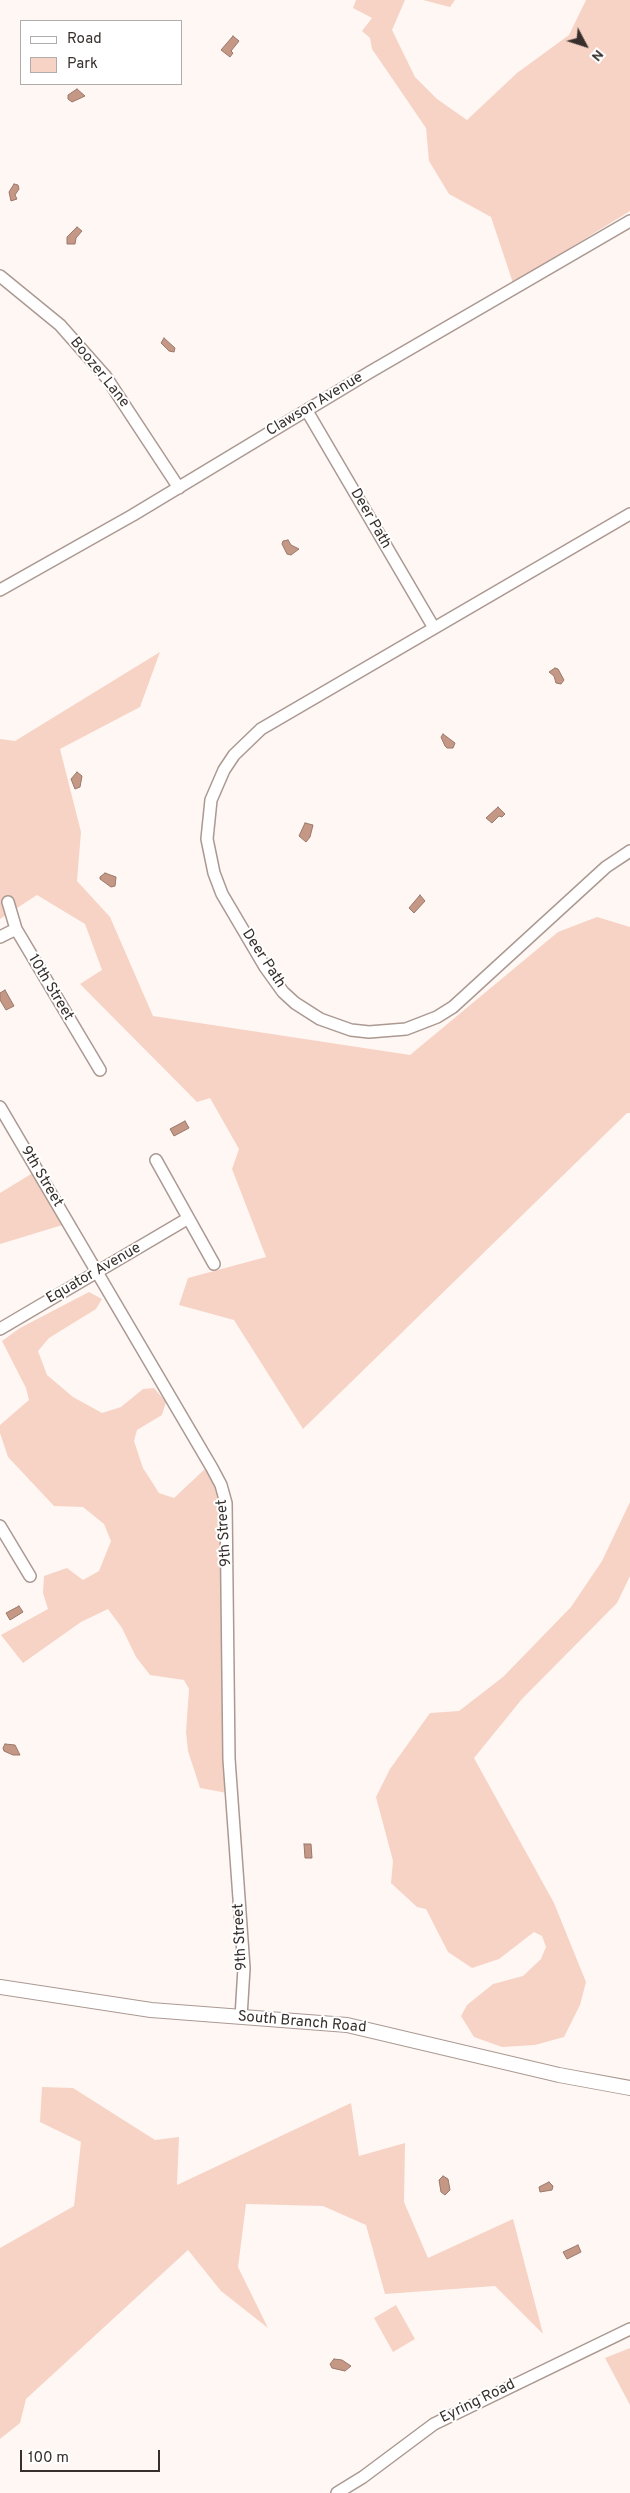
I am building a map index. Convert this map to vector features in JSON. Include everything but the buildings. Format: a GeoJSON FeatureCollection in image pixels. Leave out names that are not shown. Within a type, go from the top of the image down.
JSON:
{"type":"FeatureCollection","features":[{"type":"Feature","properties":{"kind":"street","name":"Clawson Avenue"},"geometry":{"type":"LineString","coordinates":[[0,590],[179,488],[307,410],[630,221]]}},
{"type":"Feature","properties":{"kind":"street","name":"Boozer Lane"},"geometry":{"type":"LineString","coordinates":[[0,276],[60,325],[106,377],[179,488]]}},
{"type":"Feature","properties":{"kind":"street","name":"Deer Path"},"geometry":{"type":"LineString","coordinates":[[307,410],[434,628]]}},
{"type":"Feature","properties":{"kind":"street","name":"Deer Path"},"geometry":{"type":"LineString","coordinates":[[630,514],[261,729],[234,755],[218,784],[212,800],[208,822],[209,856],[214,873],[227,902],[265,967],[283,992],[295,1003],[320,1019],[352,1030],[389,1032],[421,1024],[453,1007],[601,872],[630,851]]}},
{"type":"Feature","properties":{"kind":"street","name":"10th Street"},"geometry":{"type":"LineString","coordinates":[[8,902],[16,929],[100,1070]]}},
{"type":"Feature","properties":{"kind":"street"},"geometry":{"type":"LineString","coordinates":[[0,937],[16,929]]}},
{"type":"Feature","properties":{"kind":"street","name":"9th Street"},"geometry":{"type":"LineString","coordinates":[[0,1107],[212,1468],[221,1485],[226,1503],[229,1759],[244,1959],[241,2017]]}},
{"type":"Feature","properties":{"kind":"street"},"geometry":{"type":"LineString","coordinates":[[156,1160],[187,1219],[214,1264]]}},
{"type":"Feature","properties":{"kind":"street","name":"Equator Avenue"},"geometry":{"type":"LineString","coordinates":[[0,1329],[187,1219]]}},
{"type":"Feature","properties":{"kind":"street"},"geometry":{"type":"LineString","coordinates":[[0,1526],[30,1576]]}},
{"type":"Feature","properties":{"kind":"street","name":"South Branch Road"},"geometry":{"type":"LineString","coordinates":[[0,1987],[151,2010],[321,2022],[374,2030],[559,2075],[630,2088]]}},
{"type":"Feature","properties":{"kind":"street","name":"Eyring Road"},"geometry":{"type":"LineString","coordinates":[[337,2493],[363,2477],[434,2424],[630,2329]]}},
{"type":"Feature","properties":{"kind":"green space"},"geometry":{"type":"Polygon","coordinates":[[[356,0],[405,0],[392,30],[415,77],[437,99],[467,120],[517,73],[569,35],[586,0],[630,0],[630,211],[513,283],[491,217],[449,194],[429,161],[426,128],[372,49],[370,38],[362,31],[372,18],[353,8],[356,0]]]}},
{"type":"Feature","properties":{"kind":"green space"},"geometry":{"type":"Polygon","coordinates":[[[423,0],[455,0],[450,7],[423,0]]]}},
{"type":"Feature","properties":{"kind":"green space"},"geometry":{"type":"Polygon","coordinates":[[[160,652],[140,707],[60,749],[81,832],[77,881],[110,917],[153,1016],[410,1055],[558,932],[597,917],[630,927],[630,1113],[627,1113],[303,1429],[234,1320],[179,1305],[188,1278],[266,1257],[232,1169],[239,1149],[210,1098],[197,1102],[80,984],[102,970],[85,924],[37,895],[0,919],[0,739],[15,741],[160,652]]]}},
{"type":"Feature","properties":{"kind":"green space"},"geometry":{"type":"Polygon","coordinates":[[[36,1171],[69,1223],[0,1244],[0,1193],[36,1171]]]}},
{"type":"Feature","properties":{"kind":"green space"},"geometry":{"type":"Polygon","coordinates":[[[89,1292],[102,1299],[96,1309],[49,1338],[38,1351],[47,1375],[73,1397],[102,1413],[121,1407],[143,1389],[154,1388],[166,1402],[162,1415],[137,1430],[134,1441],[143,1468],[159,1493],[174,1498],[207,1467],[218,1486],[223,1507],[227,1793],[200,1788],[188,1751],[186,1732],[189,1689],[184,1680],[150,1675],[136,1657],[122,1628],[108,1609],[81,1622],[23,1663],[1,1635],[48,1609],[43,1593],[44,1576],[67,1568],[83,1580],[99,1571],[111,1541],[104,1524],[83,1507],[54,1506],[8,1457],[0,1433],[0,1425],[29,1400],[26,1388],[2,1341],[20,1328],[89,1292]]]}},
{"type":"Feature","properties":{"kind":"green space"},"geometry":{"type":"Polygon","coordinates":[[[630,1502],[630,1576],[617,1603],[522,1699],[474,1758],[554,1903],[586,1982],[580,2005],[564,2037],[535,2045],[502,2047],[474,2037],[461,2016],[467,2005],[493,1984],[523,1976],[541,1959],[546,1947],[542,1936],[534,1932],[499,1959],[472,1968],[448,1952],[426,1909],[417,1907],[391,1883],[393,1861],[376,1797],[390,1769],[430,1713],[459,1711],[503,1677],[571,1607],[602,1561],[630,1502]]]}},
{"type":"Feature","properties":{"kind":"green space"},"geometry":{"type":"Polygon","coordinates":[[[42,2087],[73,2088],[155,2140],[179,2137],[177,2185],[351,2103],[359,2156],[405,2143],[404,2202],[428,2258],[513,2219],[543,2334],[495,2286],[385,2294],[366,2225],[323,2206],[246,2204],[238,2267],[268,2328],[221,2291],[188,2250],[26,2399],[20,2423],[0,2439],[0,2248],[74,2206],[81,2142],[40,2122],[42,2087]]]}},
{"type":"Feature","properties":{"kind":"green space"},"geometry":{"type":"Polygon","coordinates":[[[396,2305],[415,2339],[393,2352],[374,2318],[396,2305]]]}},
{"type":"Feature","properties":{"kind":"green space"},"geometry":{"type":"Polygon","coordinates":[[[630,2348],[630,2405],[605,2358],[630,2348]]]}},
{"type":"Feature","properties":{"kind":"shaded area"},"geometry":{"type":"Polygon","coordinates":[[[233,36],[239,41],[231,51],[233,53],[230,57],[221,50],[233,36]]]}},
{"type":"Feature","properties":{"kind":"shaded area"},"geometry":{"type":"Polygon","coordinates":[[[77,89],[85,96],[72,102],[68,99],[68,95],[77,89]]]}},
{"type":"Feature","properties":{"kind":"shaded area"},"geometry":{"type":"Polygon","coordinates":[[[14,184],[18,185],[19,189],[15,195],[17,199],[11,201],[9,192],[14,184]]]}},
{"type":"Feature","properties":{"kind":"shaded area"},"geometry":{"type":"Polygon","coordinates":[[[77,227],[82,231],[76,238],[75,244],[67,244],[67,237],[77,227]]]}},
{"type":"Feature","properties":{"kind":"shaded area"},"geometry":{"type":"Polygon","coordinates":[[[164,338],[175,348],[174,352],[169,351],[161,343],[164,338]]]}},
{"type":"Feature","properties":{"kind":"shaded area"},"geometry":{"type":"Polygon","coordinates":[[[288,540],[291,545],[299,549],[291,555],[287,554],[282,544],[283,541],[288,540]]]}},
{"type":"Feature","properties":{"kind":"shaded area"},"geometry":{"type":"Polygon","coordinates":[[[555,668],[558,669],[564,680],[561,684],[556,683],[554,676],[549,672],[555,668]]]}},
{"type":"Feature","properties":{"kind":"shaded area"},"geometry":{"type":"Polygon","coordinates":[[[443,734],[455,743],[453,748],[445,746],[441,737],[443,734]]]}},
{"type":"Feature","properties":{"kind":"shaded area"},"geometry":{"type":"Polygon","coordinates":[[[77,772],[82,776],[80,787],[75,789],[71,779],[77,772]]]}},
{"type":"Feature","properties":{"kind":"shaded area"},"geometry":{"type":"Polygon","coordinates":[[[498,807],[505,814],[502,817],[499,816],[492,823],[486,818],[498,807]]]}},
{"type":"Feature","properties":{"kind":"shaded area"},"geometry":{"type":"Polygon","coordinates":[[[305,823],[313,825],[310,837],[306,842],[299,836],[305,823]]]}},
{"type":"Feature","properties":{"kind":"shaded area"},"geometry":{"type":"Polygon","coordinates":[[[105,873],[116,877],[115,886],[111,887],[100,879],[105,873]]]}},
{"type":"Feature","properties":{"kind":"shaded area"},"geometry":{"type":"Polygon","coordinates":[[[420,895],[425,901],[414,913],[409,908],[420,895]]]}},
{"type":"Feature","properties":{"kind":"shaded area"},"geometry":{"type":"Polygon","coordinates":[[[5,990],[14,1006],[6,1010],[0,1000],[0,993],[5,990]]]}},
{"type":"Feature","properties":{"kind":"shaded area"},"geometry":{"type":"Polygon","coordinates":[[[185,1121],[189,1128],[174,1136],[170,1129],[185,1121]]]}},
{"type":"Feature","properties":{"kind":"shaded area"},"geometry":{"type":"Polygon","coordinates":[[[19,1606],[23,1612],[10,1620],[6,1613],[19,1606]]]}},
{"type":"Feature","properties":{"kind":"shaded area"},"geometry":{"type":"Polygon","coordinates":[[[5,1744],[15,1745],[20,1755],[13,1755],[4,1751],[5,1744]]]}},
{"type":"Feature","properties":{"kind":"shaded area"},"geometry":{"type":"Polygon","coordinates":[[[304,1844],[311,1844],[312,1858],[305,1858],[304,1844]]]}},
{"type":"Feature","properties":{"kind":"shaded area"},"geometry":{"type":"Polygon","coordinates":[[[443,2176],[448,2179],[450,2190],[445,2195],[441,2192],[439,2180],[443,2176]]]}},
{"type":"Feature","properties":{"kind":"shaded area"},"geometry":{"type":"Polygon","coordinates":[[[549,2182],[553,2186],[552,2190],[540,2192],[539,2187],[549,2182]]]}},
{"type":"Feature","properties":{"kind":"shaded area"},"geometry":{"type":"Polygon","coordinates":[[[578,2245],[581,2252],[567,2259],[563,2252],[578,2245]]]}},
{"type":"Feature","properties":{"kind":"shaded area"},"geometry":{"type":"Polygon","coordinates":[[[334,2359],[342,2360],[351,2366],[345,2371],[332,2368],[330,2364],[334,2359]]]}}]}
